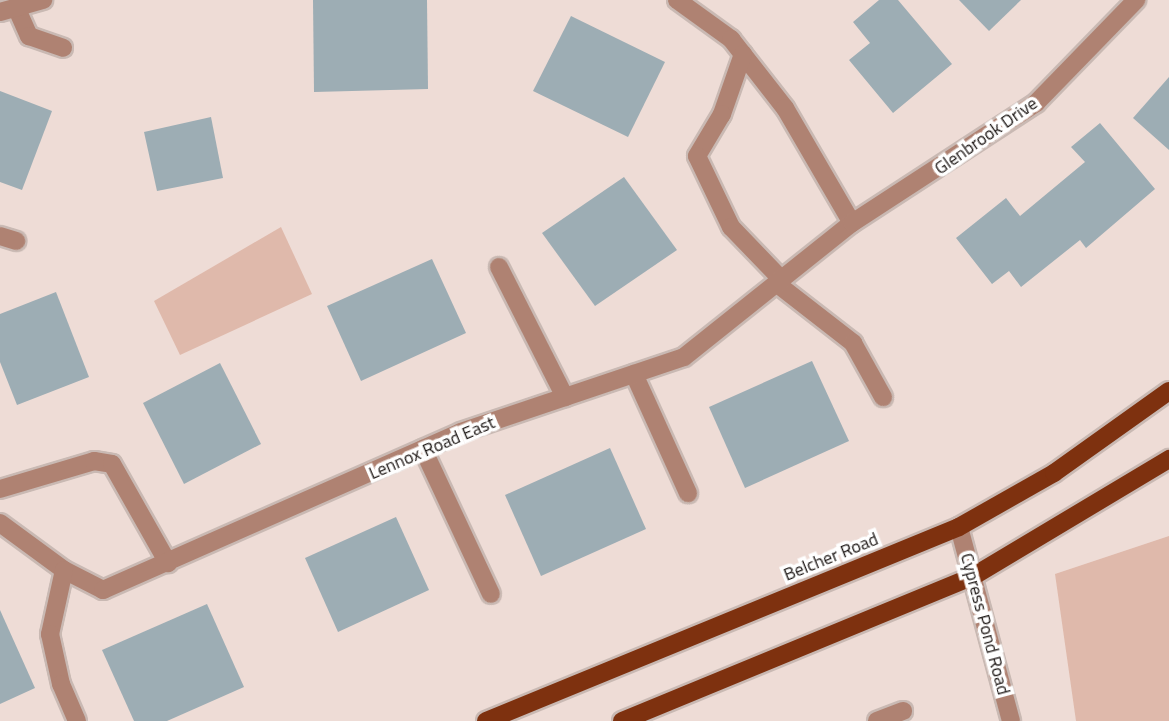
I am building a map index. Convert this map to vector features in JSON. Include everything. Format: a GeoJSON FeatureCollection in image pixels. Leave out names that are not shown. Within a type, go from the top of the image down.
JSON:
{"type":"FeatureCollection","features":[{"type":"Feature","properties":{"kind":"main road","name":"Belcher Road"},"geometry":{"type":"LineString","coordinates":[[486,721],[959,527],[1054,473],[1169,391]]}},
{"type":"Feature","properties":{"kind":"main road"},"geometry":{"type":"LineString","coordinates":[[622,721],[972,577],[1169,459]]}},
{"type":"Feature","properties":{"kind":"street"},"geometry":{"type":"LineString","coordinates":[[43,0],[8,10],[29,36],[63,48]]}},
{"type":"Feature","properties":{"kind":"street"},"geometry":{"type":"LineString","coordinates":[[677,0],[731,39],[743,54],[785,108],[852,223]]}},
{"type":"Feature","properties":{"kind":"street","name":"Glenbrook Drive"},"geometry":{"type":"LineString","coordinates":[[852,223],[1036,103],[1136,0]]}},
{"type":"Feature","properties":{"kind":"street"},"geometry":{"type":"LineString","coordinates":[[743,54],[722,114],[697,156],[731,227],[778,281],[842,332],[864,357],[883,397]]}},
{"type":"Feature","properties":{"kind":"street","name":"Lennox Road East"},"geometry":{"type":"LineString","coordinates":[[0,523],[64,570],[103,590],[423,449],[684,357],[852,223]]}},
{"type":"Feature","properties":{"kind":"street"},"geometry":{"type":"LineString","coordinates":[[499,267],[565,397]]}},
{"type":"Feature","properties":{"kind":"street"},"geometry":{"type":"LineString","coordinates":[[634,374],[688,493]]}},
{"type":"Feature","properties":{"kind":"street"},"geometry":{"type":"LineString","coordinates":[[423,449],[491,594]]}},
{"type":"Feature","properties":{"kind":"street"},"geometry":{"type":"LineString","coordinates":[[0,489],[94,461],[112,464],[168,563]]}},
{"type":"Feature","properties":{"kind":"street","name":"Cypress Pond Road"},"geometry":{"type":"LineString","coordinates":[[959,527],[1010,721]]}},
{"type":"Feature","properties":{"kind":"street"},"geometry":{"type":"LineString","coordinates":[[64,570],[50,634],[61,684],[78,721]]}},
{"type":"Feature","properties":{"kind":"street"},"geometry":{"type":"LineString","coordinates":[[877,721],[903,711]]}},
{"type":"Feature","properties":{"kind":"shaded area"},"geometry":{"type":"Polygon","coordinates":[[[281,227],[312,294],[180,355],[154,301],[281,227]]]}},
{"type":"Feature","properties":{"kind":"shaded area"},"geometry":{"type":"Polygon","coordinates":[[[1169,536],[1169,721],[1076,721],[1055,574],[1169,536]]]}},
{"type":"Feature","properties":{"kind":"building"},"geometry":{"type":"Polygon","coordinates":[[[313,0],[427,0],[428,89],[314,92],[313,0]]]}},
{"type":"Feature","properties":{"kind":"building"},"geometry":{"type":"Polygon","coordinates":[[[879,0],[898,0],[952,64],[893,113],[849,60],[870,43],[853,22],[879,0]]]}},
{"type":"Feature","properties":{"kind":"building"},"geometry":{"type":"Polygon","coordinates":[[[959,0],[1021,0],[989,31],[959,0]]]}},
{"type":"Feature","properties":{"kind":"building"},"geometry":{"type":"Polygon","coordinates":[[[571,16],[665,62],[628,137],[533,91],[571,16]]]}},
{"type":"Feature","properties":{"kind":"building"},"geometry":{"type":"Polygon","coordinates":[[[1169,77],[1169,150],[1133,118],[1169,77]]]}},
{"type":"Feature","properties":{"kind":"building"},"geometry":{"type":"Polygon","coordinates":[[[0,91],[52,111],[22,190],[0,182],[0,91]]]}},
{"type":"Feature","properties":{"kind":"building"},"geometry":{"type":"Polygon","coordinates":[[[211,117],[223,178],[157,191],[144,132],[211,117]]]}},
{"type":"Feature","properties":{"kind":"building"},"geometry":{"type":"Polygon","coordinates":[[[1100,123],[1155,189],[1086,248],[1080,240],[1021,287],[1009,271],[992,284],[956,238],[1006,198],[1020,216],[1085,162],[1071,147],[1100,123]]]}},
{"type":"Feature","properties":{"kind":"building"},"geometry":{"type":"Polygon","coordinates":[[[624,177],[677,250],[595,306],[542,233],[624,177]]]}},
{"type":"Feature","properties":{"kind":"building"},"geometry":{"type":"Polygon","coordinates":[[[432,259],[466,333],[361,381],[327,306],[432,259]]]}},
{"type":"Feature","properties":{"kind":"building"},"geometry":{"type":"Polygon","coordinates":[[[56,292],[89,377],[17,405],[0,362],[0,314],[56,292]]]}},
{"type":"Feature","properties":{"kind":"building"},"geometry":{"type":"Polygon","coordinates":[[[812,361],[849,441],[745,488],[709,407],[812,361]]]}},
{"type":"Feature","properties":{"kind":"building"},"geometry":{"type":"Polygon","coordinates":[[[220,363],[261,444],[184,484],[143,403],[220,363]]]}},
{"type":"Feature","properties":{"kind":"building"},"geometry":{"type":"Polygon","coordinates":[[[610,448],[646,529],[541,576],[505,495],[610,448]]]}},
{"type":"Feature","properties":{"kind":"building"},"geometry":{"type":"Polygon","coordinates":[[[396,517],[429,590],[338,632],[305,558],[396,517]]]}},
{"type":"Feature","properties":{"kind":"building"},"geometry":{"type":"Polygon","coordinates":[[[207,604],[244,687],[167,721],[134,721],[102,650],[207,604]]]}},
{"type":"Feature","properties":{"kind":"building"},"geometry":{"type":"Polygon","coordinates":[[[0,610],[35,688],[0,704],[0,610]]]}}]}
